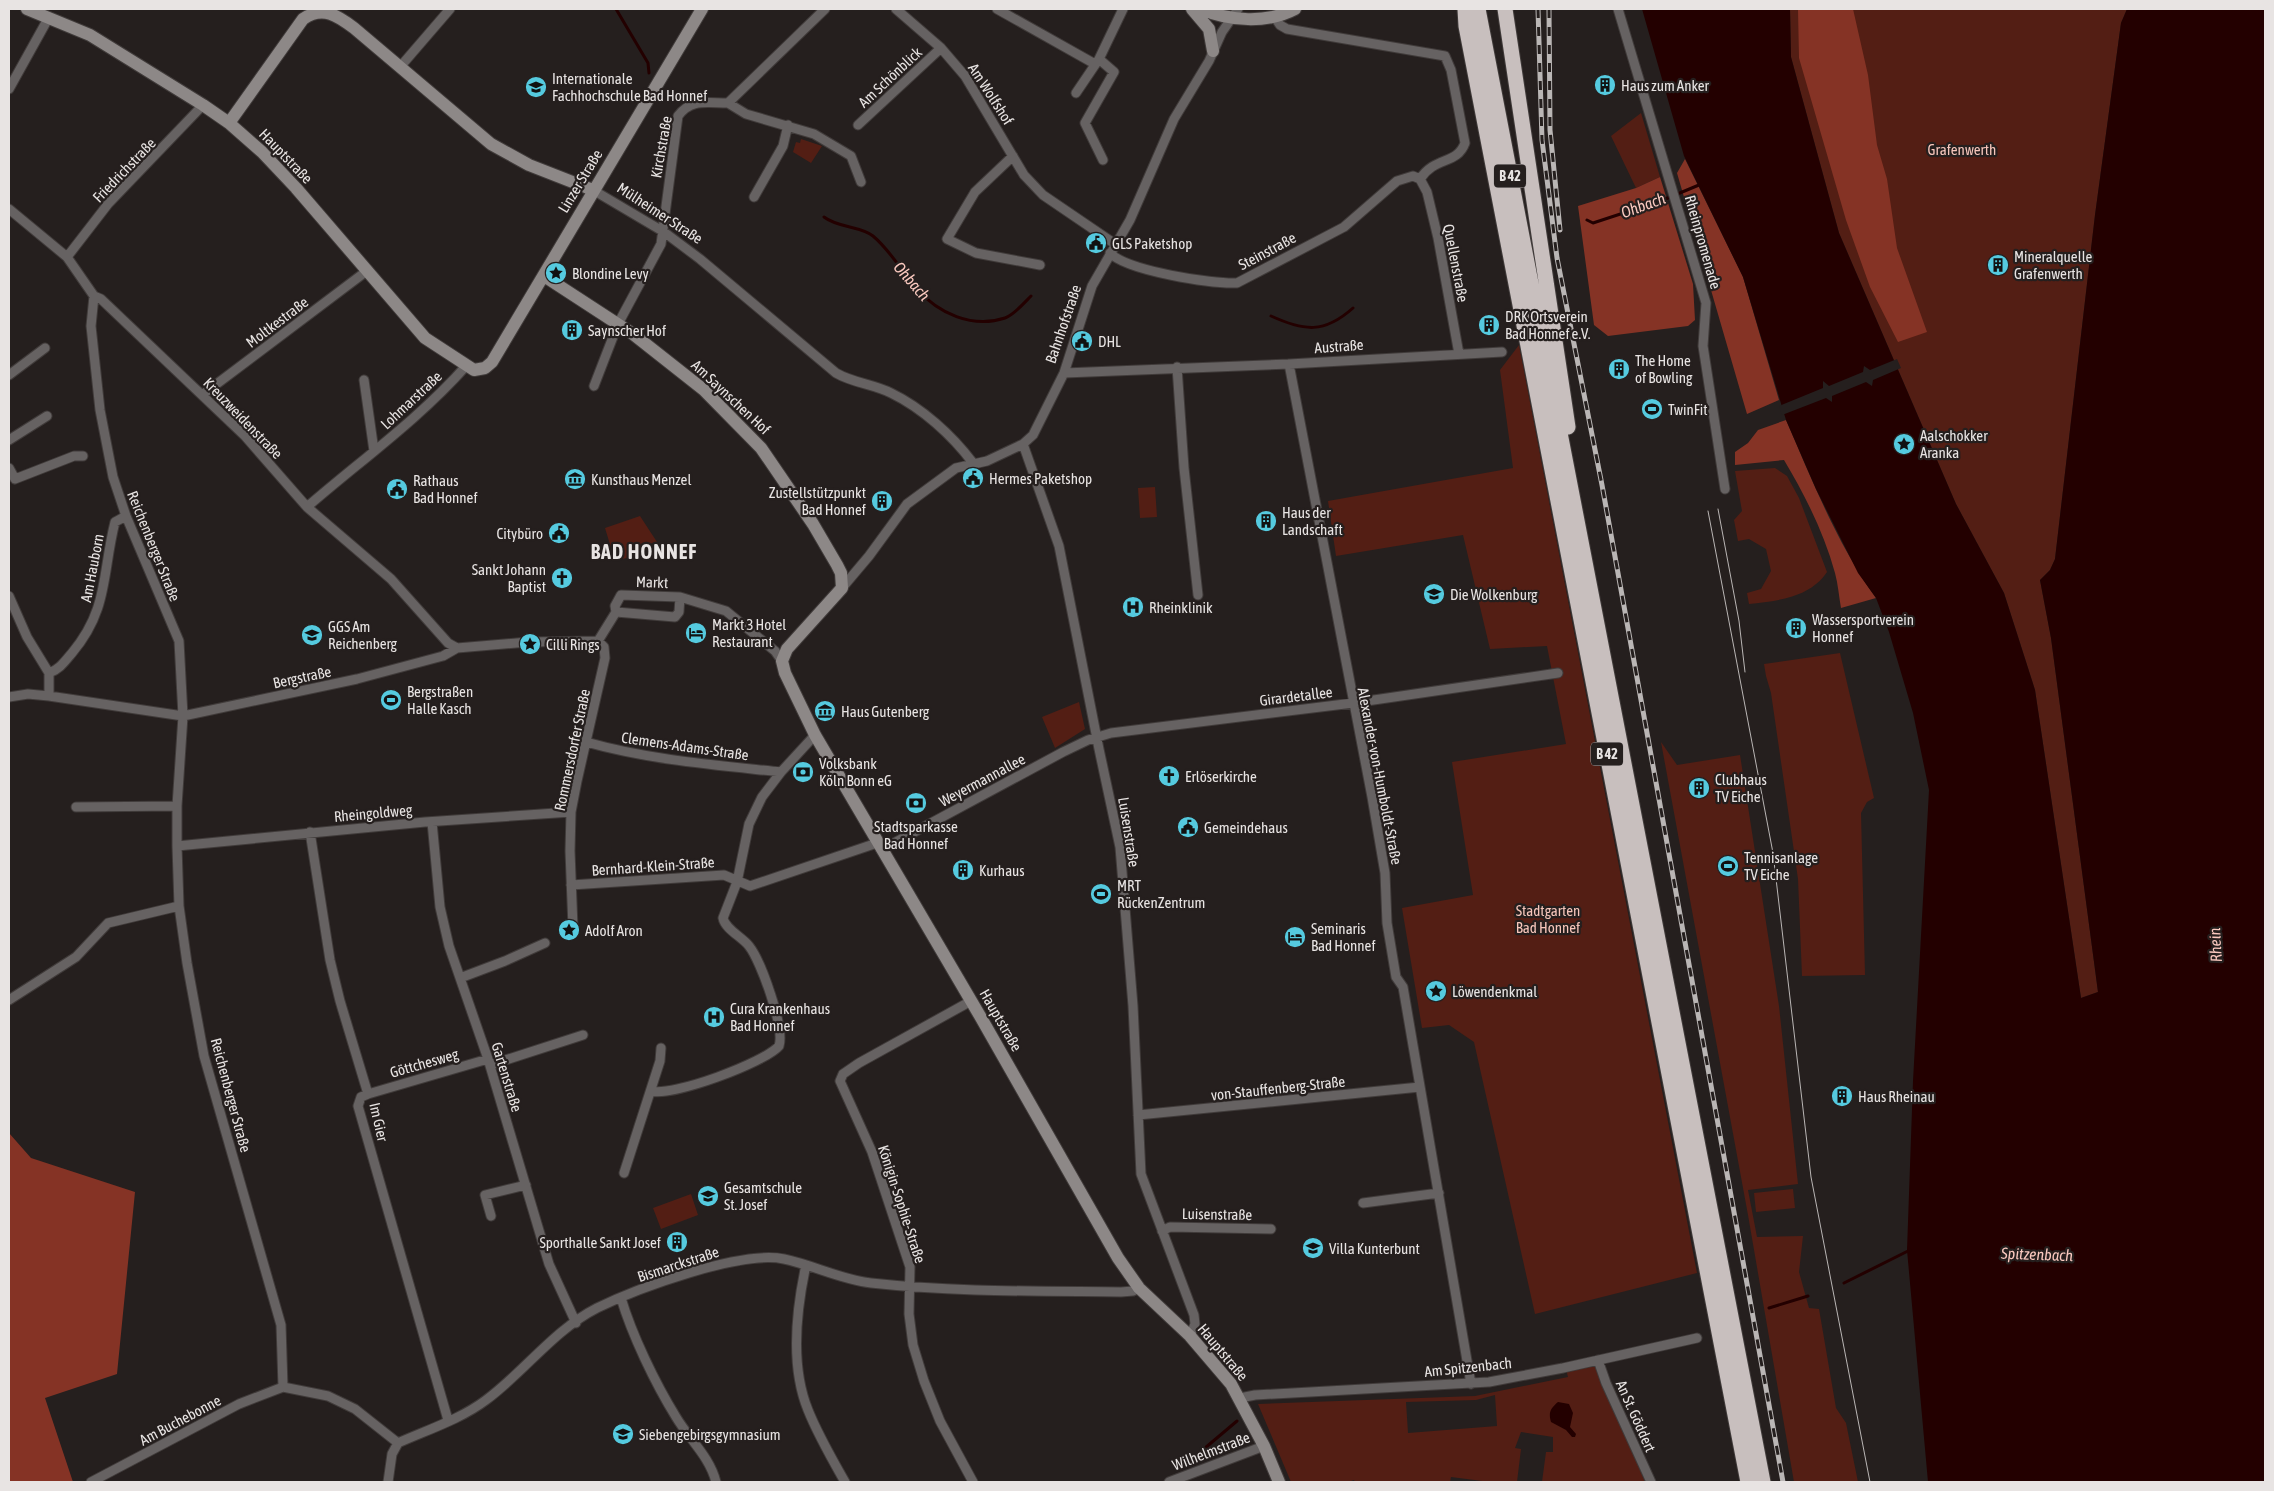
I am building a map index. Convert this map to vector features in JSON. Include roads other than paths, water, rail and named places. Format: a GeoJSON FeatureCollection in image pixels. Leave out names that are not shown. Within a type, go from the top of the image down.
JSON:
{"type":"FeatureCollection","features":[{"type":"Feature","properties":{"kind":"highway"},"geometry":{"type":"LineString","coordinates":[[1461,9],[1466,26]]}},
{"type":"Feature","properties":{"kind":"highway","name":"B 42"},"geometry":{"type":"LineString","coordinates":[[1465,9],[1466,26],[1748,1482]]}},
{"type":"Feature","properties":{"kind":"highway","name":"B 42"},"geometry":{"type":"LineString","coordinates":[[1478,9],[1763,1482]]}},
{"type":"Feature","properties":{"kind":"highway"},"geometry":{"type":"LineString","coordinates":[[1505,9],[1560,366],[1574,476],[1572,498]]}},
{"type":"Feature","properties":{"kind":"main road","name":"Hauptstraße"},"geometry":{"type":"LineString","coordinates":[[27,9],[44,13],[90,35],[204,105],[229,124],[262,152],[368,270],[425,338],[466,366],[474,370],[485,368]]}},
{"type":"Feature","properties":{"kind":"main road","name":"Linzer Straße"},"geometry":{"type":"LineString","coordinates":[[485,368],[492,362],[544,276],[593,190],[702,9]]}},
{"type":"Feature","properties":{"kind":"main road"},"geometry":{"type":"LineString","coordinates":[[1192,9],[1208,29],[1213,51]]}},
{"type":"Feature","properties":{"kind":"main road"},"geometry":{"type":"LineString","coordinates":[[1201,9],[1216,15],[1235,13],[1274,16],[1295,9]]}},
{"type":"Feature","properties":{"kind":"main road","name":"Mülheimer Straße"},"geometry":{"type":"LineString","coordinates":[[229,124],[299,24],[315,10],[336,15],[491,144],[529,165],[593,190]]}},
{"type":"Feature","properties":{"kind":"main road","name":"Am Saynschen Hof"},"geometry":{"type":"LineString","coordinates":[[544,276],[618,324],[704,390],[761,448],[847,573],[842,588],[787,650],[782,661]]}},
{"type":"Feature","properties":{"kind":"main road","name":"Hauptstraße"},"geometry":{"type":"LineString","coordinates":[[782,661],[785,673],[815,735],[971,1001],[1118,1258],[1139,1288],[1190,1336],[1211,1359],[1240,1398],[1264,1446],[1278,1482]]}},
{"type":"Feature","properties":{"kind":"street"},"geometry":{"type":"LineString","coordinates":[[400,67],[450,9]]}},
{"type":"Feature","properties":{"kind":"street"},"geometry":{"type":"LineString","coordinates":[[825,9],[728,103],[746,114],[814,134],[851,156],[861,182]]}},
{"type":"Feature","properties":{"kind":"street","name":"Am Wolfshof"},"geometry":{"type":"LineString","coordinates":[[896,9],[941,48],[965,76],[1024,174],[1043,195],[1115,244]]}},
{"type":"Feature","properties":{"kind":"street"},"geometry":{"type":"LineString","coordinates":[[996,9],[1097,61],[1114,72],[1085,123],[1103,160]]}},
{"type":"Feature","properties":{"kind":"street"},"geometry":{"type":"LineString","coordinates":[[1076,93],[1097,61],[1122,9]]}},
{"type":"Feature","properties":{"kind":"street","name":"Rheinpromenade"},"geometry":{"type":"LineString","coordinates":[[1618,9],[1706,303],[1702,346],[1725,489]]}},
{"type":"Feature","properties":{"kind":"street"},"geometry":{"type":"LineString","coordinates":[[9,89],[44,13]]}},
{"type":"Feature","properties":{"kind":"street","name":"Bahnhofstraße"},"geometry":{"type":"LineString","coordinates":[[847,573],[869,556],[907,504],[956,468],[987,461],[1024,444],[1033,435],[1064,372],[1092,286],[1130,220],[1174,119],[1222,32],[1235,13]]}},
{"type":"Feature","properties":{"kind":"street"},"geometry":{"type":"LineString","coordinates":[[1274,16],[1280,25],[1287,29],[1444,56],[1451,70],[1465,143],[1462,151],[1456,157],[1433,164],[1420,179]]}},
{"type":"Feature","properties":{"kind":"street","name":"Am Schönblick"},"geometry":{"type":"LineString","coordinates":[[858,125],[941,48]]}},
{"type":"Feature","properties":{"kind":"street","name":"Kirchstraße"},"geometry":{"type":"LineString","coordinates":[[594,386],[618,324],[661,244],[664,232],[674,134],[678,116],[685,107],[692,103],[728,103]]}},
{"type":"Feature","properties":{"kind":"street","name":"Friedrichstraße"},"geometry":{"type":"LineString","coordinates":[[67,257],[108,204],[199,113],[204,105]]}},
{"type":"Feature","properties":{"kind":"street"},"geometry":{"type":"LineString","coordinates":[[754,197],[783,146],[788,125]]}},
{"type":"Feature","properties":{"kind":"street"},"geometry":{"type":"LineString","coordinates":[[1013,156],[975,192],[947,239],[976,253],[1040,265]]}},
{"type":"Feature","properties":{"kind":"street","name":"Steinstraße"},"geometry":{"type":"LineString","coordinates":[[1110,253],[1129,264],[1218,284],[1237,283],[1344,227],[1396,181],[1413,176],[1420,179]]}},
{"type":"Feature","properties":{"kind":"street","name":"Quellenstraße"},"geometry":{"type":"LineString","coordinates":[[1420,179],[1427,192],[1438,238],[1460,354]]}},
{"type":"Feature","properties":{"kind":"street","name":"Mülheimer Straße"},"geometry":{"type":"LineString","coordinates":[[593,190],[664,232],[836,373],[848,380],[889,392],[915,406],[961,446],[973,463]]}},
{"type":"Feature","properties":{"kind":"street","name":"Kreuzweidenstraße"},"geometry":{"type":"LineString","coordinates":[[9,209],[67,257],[98,298],[245,436],[306,507],[391,579],[448,643],[457,648]]}},
{"type":"Feature","properties":{"kind":"street","name":"Moltkestraße"},"geometry":{"type":"LineString","coordinates":[[202,395],[368,270]]}},
{"type":"Feature","properties":{"kind":"street","name":"Reichenberger Straße"},"geometry":{"type":"LineString","coordinates":[[98,298],[91,326],[100,410],[113,477],[126,516],[179,641],[183,716],[177,806],[179,906],[187,963],[204,1056],[281,1325],[283,1387]]}},
{"type":"Feature","properties":{"kind":"street"},"geometry":{"type":"LineString","coordinates":[[9,375],[45,348]]}},
{"type":"Feature","properties":{"kind":"street","name":"Austraße"},"geometry":{"type":"LineString","coordinates":[[1064,372],[1289,364],[1502,352]]}},
{"type":"Feature","properties":{"kind":"street","name":"Alexander-von-Humboldt-Straße"},"geometry":{"type":"LineString","coordinates":[[1289,364],[1372,797],[1382,854],[1387,923],[1396,977],[1403,987],[1471,1384]]}},
{"type":"Feature","properties":{"kind":"street","name":"Lohmarstraße"},"geometry":{"type":"LineString","coordinates":[[306,507],[389,440],[446,388],[466,366]]}},
{"type":"Feature","properties":{"kind":"street"},"geometry":{"type":"LineString","coordinates":[[1177,367],[1184,468],[1198,595]]}},
{"type":"Feature","properties":{"kind":"street","name":"Lohmarstraße"},"geometry":{"type":"LineString","coordinates":[[364,380],[374,451]]}},
{"type":"Feature","properties":{"kind":"street"},"geometry":{"type":"LineString","coordinates":[[9,440],[47,416]]}},
{"type":"Feature","properties":{"kind":"street","name":"Luisenstraße"},"geometry":{"type":"LineString","coordinates":[[1024,444],[1059,546],[1096,737],[1120,847],[1133,1006],[1141,1174],[1194,1315],[1195,1324],[1190,1336]]}},
{"type":"Feature","properties":{"kind":"street"},"geometry":{"type":"LineString","coordinates":[[9,468],[15,480],[74,456],[83,456]]}},
{"type":"Feature","properties":{"kind":"street","name":"Am Hauborn"},"geometry":{"type":"LineString","coordinates":[[50,673],[58,670],[84,639],[97,616],[105,588],[109,546],[115,522],[126,516]]}},
{"type":"Feature","properties":{"kind":"street","name":"Markt"},"geometry":{"type":"LineString","coordinates":[[598,641],[616,612],[615,606],[621,595],[680,597],[679,612],[675,617],[616,612]]}},
{"type":"Feature","properties":{"kind":"street"},"geometry":{"type":"LineString","coordinates":[[9,596],[27,637],[50,673],[49,696]]}},
{"type":"Feature","properties":{"kind":"street","name":"Hauptstraße"},"geometry":{"type":"LineString","coordinates":[[680,597],[726,611],[775,651],[782,661]]}},
{"type":"Feature","properties":{"kind":"street","name":"Bergstraße"},"geometry":{"type":"LineString","coordinates":[[9,697],[28,694],[49,696],[183,716],[357,679],[443,656],[457,648],[528,642],[598,641]]}},
{"type":"Feature","properties":{"kind":"street","name":"Rommersdorfer Straße"},"geometry":{"type":"LineString","coordinates":[[573,928],[571,812],[605,658],[604,647],[598,641]]}},
{"type":"Feature","properties":{"kind":"street","name":"Girardetallee"},"geometry":{"type":"LineString","coordinates":[[1096,737],[1111,732],[1353,703],[1558,673]]}},
{"type":"Feature","properties":{"kind":"street"},"geometry":{"type":"LineString","coordinates":[[651,1091],[662,1092],[723,1076],[770,1054],[779,1046],[780,1032],[759,963],[745,941],[724,923],[722,918],[737,882],[749,824],[762,797],[781,772],[815,735]]}},
{"type":"Feature","properties":{"kind":"street","name":"Weyermannallee"},"geometry":{"type":"LineString","coordinates":[[879,846],[1096,737]]}},
{"type":"Feature","properties":{"kind":"street","name":"Clemens-Adams-Straße"},"geometry":{"type":"LineString","coordinates":[[586,742],[622,752],[669,761],[781,772]]}},
{"type":"Feature","properties":{"kind":"street"},"geometry":{"type":"LineString","coordinates":[[76,807],[177,806]]}},
{"type":"Feature","properties":{"kind":"street","name":"Rheingoldweg"},"geometry":{"type":"LineString","coordinates":[[178,846],[310,832],[571,812]]}},
{"type":"Feature","properties":{"kind":"street","name":"Gartenstraße"},"geometry":{"type":"LineString","coordinates":[[432,822],[440,907],[449,946],[489,1062],[549,1264],[576,1322]]}},
{"type":"Feature","properties":{"kind":"street","name":"Im Gier"},"geometry":{"type":"LineString","coordinates":[[310,832],[330,960],[340,1001],[368,1094],[361,1097],[358,1106],[448,1420]]}},
{"type":"Feature","properties":{"kind":"street","name":"Bernhard-Klein-Straße"},"geometry":{"type":"LineString","coordinates":[[571,885],[724,875],[745,885],[754,886],[879,846]]}},
{"type":"Feature","properties":{"kind":"street"},"geometry":{"type":"LineString","coordinates":[[9,1000],[76,957],[108,924],[179,906]]}},
{"type":"Feature","properties":{"kind":"street"},"geometry":{"type":"LineString","coordinates":[[460,978],[505,962],[545,943]]}},
{"type":"Feature","properties":{"kind":"street","name":"Königin-Sophie-Straße"},"geometry":{"type":"LineString","coordinates":[[971,1001],[859,1063],[843,1074],[840,1081],[868,1144],[910,1267],[908,1285],[909,1314],[913,1345],[924,1381],[940,1421],[973,1482]]}},
{"type":"Feature","properties":{"kind":"street","name":"Göttchesweg"},"geometry":{"type":"LineString","coordinates":[[368,1094],[582,1035]]}},
{"type":"Feature","properties":{"kind":"street"},"geometry":{"type":"LineString","coordinates":[[624,1173],[660,1061],[661,1048]]}},
{"type":"Feature","properties":{"kind":"street","name":"von-Stauffenberg-Straße"},"geometry":{"type":"LineString","coordinates":[[1138,1115],[1420,1087]]}},
{"type":"Feature","properties":{"kind":"street"},"geometry":{"type":"LineString","coordinates":[[491,1216],[485,1195],[526,1185]]}},
{"type":"Feature","properties":{"kind":"street"},"geometry":{"type":"LineString","coordinates":[[1363,1203],[1439,1193]]}},
{"type":"Feature","properties":{"kind":"street","name":"Luisenstraße"},"geometry":{"type":"LineString","coordinates":[[1162,1231],[1170,1227],[1271,1228]]}},
{"type":"Feature","properties":{"kind":"street","name":"Bismarckstraße"},"geometry":{"type":"LineString","coordinates":[[398,1443],[486,1400],[554,1339],[588,1313],[621,1298],[675,1279],[740,1260],[763,1257],[783,1259],[869,1283],[981,1290],[1121,1292],[1133,1291],[1139,1288]]}},
{"type":"Feature","properties":{"kind":"street"},"geometry":{"type":"LineString","coordinates":[[806,1265],[797,1314],[800,1378],[807,1409],[846,1482]]}},
{"type":"Feature","properties":{"kind":"street"},"geometry":{"type":"LineString","coordinates":[[621,1298],[638,1340],[676,1418],[713,1471],[716,1482]]}},
{"type":"Feature","properties":{"kind":"street","name":"Am Spitzenbach"},"geometry":{"type":"LineString","coordinates":[[1240,1398],[1471,1384],[1598,1360],[1697,1338]]}},
{"type":"Feature","properties":{"kind":"street","name":"An St. Göddert"},"geometry":{"type":"LineString","coordinates":[[1598,1360],[1606,1383],[1651,1482]]}},
{"type":"Feature","properties":{"kind":"street"},"geometry":{"type":"LineString","coordinates":[[283,1387],[328,1396],[355,1409],[398,1443],[392,1454],[388,1482]]}},
{"type":"Feature","properties":{"kind":"street","name":"Am Buchebonne"},"geometry":{"type":"LineString","coordinates":[[91,1482],[239,1404],[283,1387]]}},
{"type":"Feature","properties":{"kind":"street","name":"Wilhelmstraße"},"geometry":{"type":"LineString","coordinates":[[1169,1482],[1264,1446]]}},
{"type":"Feature","properties":{"kind":"water","name":"Rhein"},"geometry":{"type":"Polygon","coordinates":[[[1642,9],[1790,9],[1791,57],[1839,233],[1956,504],[2004,593],[2035,690],[2081,998],[2098,992],[2051,638],[2040,580],[2050,570],[2055,559],[2095,215],[2121,23],[2127,9],[2265,9],[2265,1482],[1928,1482],[1907,1250],[1913,1081],[1929,790],[1913,713],[1889,632],[1876,598],[1858,573],[1816,489],[1786,420],[1743,277],[1684,156],[1642,9]]]}},
{"type":"Feature","properties":{"kind":"water"},"geometry":{"type":"Polygon","coordinates":[[[1558,1402],[1569,1404],[1573,1413],[1570,1427],[1576,1434],[1575,1437],[1572,1437],[1566,1430],[1551,1422],[1551,1410],[1558,1402]]]}},
{"type":"Feature","properties":{"kind":"waterway","name":"Ohbach"},"geometry":{"type":"LineString","coordinates":[[616,9],[648,63],[649,73]]}},
{"type":"Feature","properties":{"kind":"waterway","name":"Ohbach"},"geometry":{"type":"LineString","coordinates":[[1587,220],[1593,223],[1663,200],[1699,185],[1701,186]]}},
{"type":"Feature","properties":{"kind":"waterway","name":"Ohbach"},"geometry":{"type":"LineString","coordinates":[[824,217],[830,221],[862,230],[873,236],[925,298],[956,317],[980,321],[993,321],[1005,318],[1015,312],[1031,296]]}},
{"type":"Feature","properties":{"kind":"waterway","name":"Ohbach"},"geometry":{"type":"LineString","coordinates":[[1271,316],[1294,325],[1314,327],[1333,322],[1353,308]]}},
{"type":"Feature","properties":{"kind":"waterway","name":"Spitzenbach"},"geometry":{"type":"LineString","coordinates":[[1844,1283],[1910,1250]]}},
{"type":"Feature","properties":{"kind":"waterway","name":"Spitzenbach"},"geometry":{"type":"LineString","coordinates":[[1769,1308],[1808,1296]]}},
{"type":"Feature","properties":{"kind":"waterway"},"geometry":{"type":"LineString","coordinates":[[1205,1448],[1237,1421]]}},
{"type":"Feature","properties":{"kind":"tram line"},"geometry":{"type":"LineString","coordinates":[[1718,509],[1739,621],[1745,672]]}},
{"type":"Feature","properties":{"kind":"tram line"},"geometry":{"type":"LineString","coordinates":[[1708,511],[1773,853],[1811,1177],[1870,1482]]}},
{"type":"Feature","properties":{"kind":"railway"},"geometry":{"type":"LineString","coordinates":[[1538,9],[1542,140],[1557,258],[1602,485],[1783,1482]]}},
{"type":"Feature","properties":{"kind":"railway"},"geometry":{"type":"LineString","coordinates":[[1549,9],[1550,130],[1560,230]]}},
{"type":"Feature","properties":{"kind":"place","name":"Haus zum Anker"},"geometry":{"type":"Point","coordinates":[1605,85]}},
{"type":"Feature","properties":{"kind":"place","name":"Internationale Fachhochschule Bad Honnef"},"geometry":{"type":"Point","coordinates":[536,87]}},
{"type":"Feature","properties":{"kind":"place","name":"GLS Paketshop"},"geometry":{"type":"Point","coordinates":[1096,243]}},
{"type":"Feature","properties":{"kind":"place","name":"Mineralquelle Grafenwerth"},"geometry":{"type":"Point","coordinates":[1998,265]}},
{"type":"Feature","properties":{"kind":"place","name":"Blondine Levy"},"geometry":{"type":"Point","coordinates":[556,273]}},
{"type":"Feature","properties":{"kind":"place","name":"DRK Ortsverein Bad Honnef e.V."},"geometry":{"type":"Point","coordinates":[1489,325]}},
{"type":"Feature","properties":{"kind":"place","name":"Saynscher Hof"},"geometry":{"type":"Point","coordinates":[572,330]}},
{"type":"Feature","properties":{"kind":"place","name":"DHL"},"geometry":{"type":"Point","coordinates":[1082,341]}},
{"type":"Feature","properties":{"kind":"place","name":"The Home of Bowling"},"geometry":{"type":"Point","coordinates":[1619,369]}},
{"type":"Feature","properties":{"kind":"place","name":"TwinFit"},"geometry":{"type":"Point","coordinates":[1652,409]}},
{"type":"Feature","properties":{"kind":"place","name":"Aalschokker Aranka"},"geometry":{"type":"Point","coordinates":[1904,444]}},
{"type":"Feature","properties":{"kind":"place","name":"Hermes Paketshop"},"geometry":{"type":"Point","coordinates":[973,478]}},
{"type":"Feature","properties":{"kind":"place","name":"Kunsthaus Menzel"},"geometry":{"type":"Point","coordinates":[575,479]}},
{"type":"Feature","properties":{"kind":"place","name":"Rathaus Bad Honnef"},"geometry":{"type":"Point","coordinates":[397,489]}},
{"type":"Feature","properties":{"kind":"place","name":"Zustellstützpunkt Bad Honnef"},"geometry":{"type":"Point","coordinates":[882,501]}},
{"type":"Feature","properties":{"kind":"place","name":"Haus der Landschaft"},"geometry":{"type":"Point","coordinates":[1266,521]}},
{"type":"Feature","properties":{"kind":"place","name":"Citybüro"},"geometry":{"type":"Point","coordinates":[559,533]}},
{"type":"Feature","properties":{"kind":"place","name":"Sankt Johann Baptist"},"geometry":{"type":"Point","coordinates":[562,578]}},
{"type":"Feature","properties":{"kind":"place","name":"Die Wolkenburg"},"geometry":{"type":"Point","coordinates":[1434,594]}},
{"type":"Feature","properties":{"kind":"place","name":"Rheinklinik"},"geometry":{"type":"Point","coordinates":[1133,607]}},
{"type":"Feature","properties":{"kind":"place","name":"Wassersportverein Honnef"},"geometry":{"type":"Point","coordinates":[1796,628]}},
{"type":"Feature","properties":{"kind":"place","name":"Markt 3 Hotel Restaurant"},"geometry":{"type":"Point","coordinates":[696,633]}},
{"type":"Feature","properties":{"kind":"place","name":"GGS Am Reichenberg"},"geometry":{"type":"Point","coordinates":[312,635]}},
{"type":"Feature","properties":{"kind":"place","name":"Cilli Rings"},"geometry":{"type":"Point","coordinates":[530,644]}},
{"type":"Feature","properties":{"kind":"place","name":"Bergstraßen Halle Kasch"},"geometry":{"type":"Point","coordinates":[391,700]}},
{"type":"Feature","properties":{"kind":"place","name":"Haus Gutenberg"},"geometry":{"type":"Point","coordinates":[825,711]}},
{"type":"Feature","properties":{"kind":"place","name":"Volksbank Köln Bonn eG"},"geometry":{"type":"Point","coordinates":[803,772]}},
{"type":"Feature","properties":{"kind":"place","name":"Erlöserkirche"},"geometry":{"type":"Point","coordinates":[1169,776]}},
{"type":"Feature","properties":{"kind":"place","name":"Clubhaus TV Eiche"},"geometry":{"type":"Point","coordinates":[1699,788]}},
{"type":"Feature","properties":{"kind":"place","name":"Stadtsparkasse Bad Honnef"},"geometry":{"type":"Point","coordinates":[916,803]}},
{"type":"Feature","properties":{"kind":"place","name":"Gemeindehaus"},"geometry":{"type":"Point","coordinates":[1188,827]}},
{"type":"Feature","properties":{"kind":"place","name":"Tennisanlage TV Eiche"},"geometry":{"type":"Point","coordinates":[1728,866]}},
{"type":"Feature","properties":{"kind":"place","name":"Kurhaus"},"geometry":{"type":"Point","coordinates":[963,870]}},
{"type":"Feature","properties":{"kind":"place","name":"MRT RückenZentrum"},"geometry":{"type":"Point","coordinates":[1101,894]}},
{"type":"Feature","properties":{"kind":"place","name":"Adolf Aron"},"geometry":{"type":"Point","coordinates":[569,930]}},
{"type":"Feature","properties":{"kind":"place","name":"Seminaris Bad Honnef"},"geometry":{"type":"Point","coordinates":[1295,937]}},
{"type":"Feature","properties":{"kind":"place","name":"Löwendenkmal"},"geometry":{"type":"Point","coordinates":[1436,991]}},
{"type":"Feature","properties":{"kind":"place","name":"Cura Krankenhaus Bad Honnef"},"geometry":{"type":"Point","coordinates":[714,1017]}},
{"type":"Feature","properties":{"kind":"place","name":"Haus Rheinau"},"geometry":{"type":"Point","coordinates":[1842,1096]}},
{"type":"Feature","properties":{"kind":"place","name":"Gesamtschule St. Josef"},"geometry":{"type":"Point","coordinates":[708,1196]}},
{"type":"Feature","properties":{"kind":"place","name":"Sporthalle Sankt Josef"},"geometry":{"type":"Point","coordinates":[677,1242]}},
{"type":"Feature","properties":{"kind":"place","name":"Villa Kunterbunt"},"geometry":{"type":"Point","coordinates":[1313,1248]}},
{"type":"Feature","properties":{"kind":"place","name":"Siebengebirgsgymnasium"},"geometry":{"type":"Point","coordinates":[623,1434]}},
{"type":"Feature","properties":{"kind":"district","name":"BAD HONNEF"},"geometry":{"type":"Point","coordinates":[644,551]}},
{"type":"Feature","properties":{"kind":"park label","name":"Grafenwerth"},"geometry":{"type":"Point","coordinates":[1962,149]}},
{"type":"Feature","properties":{"kind":"park label","name":"Stadtgarten Bad Honnef"},"geometry":{"type":"Point","coordinates":[1548,918]}}]}
